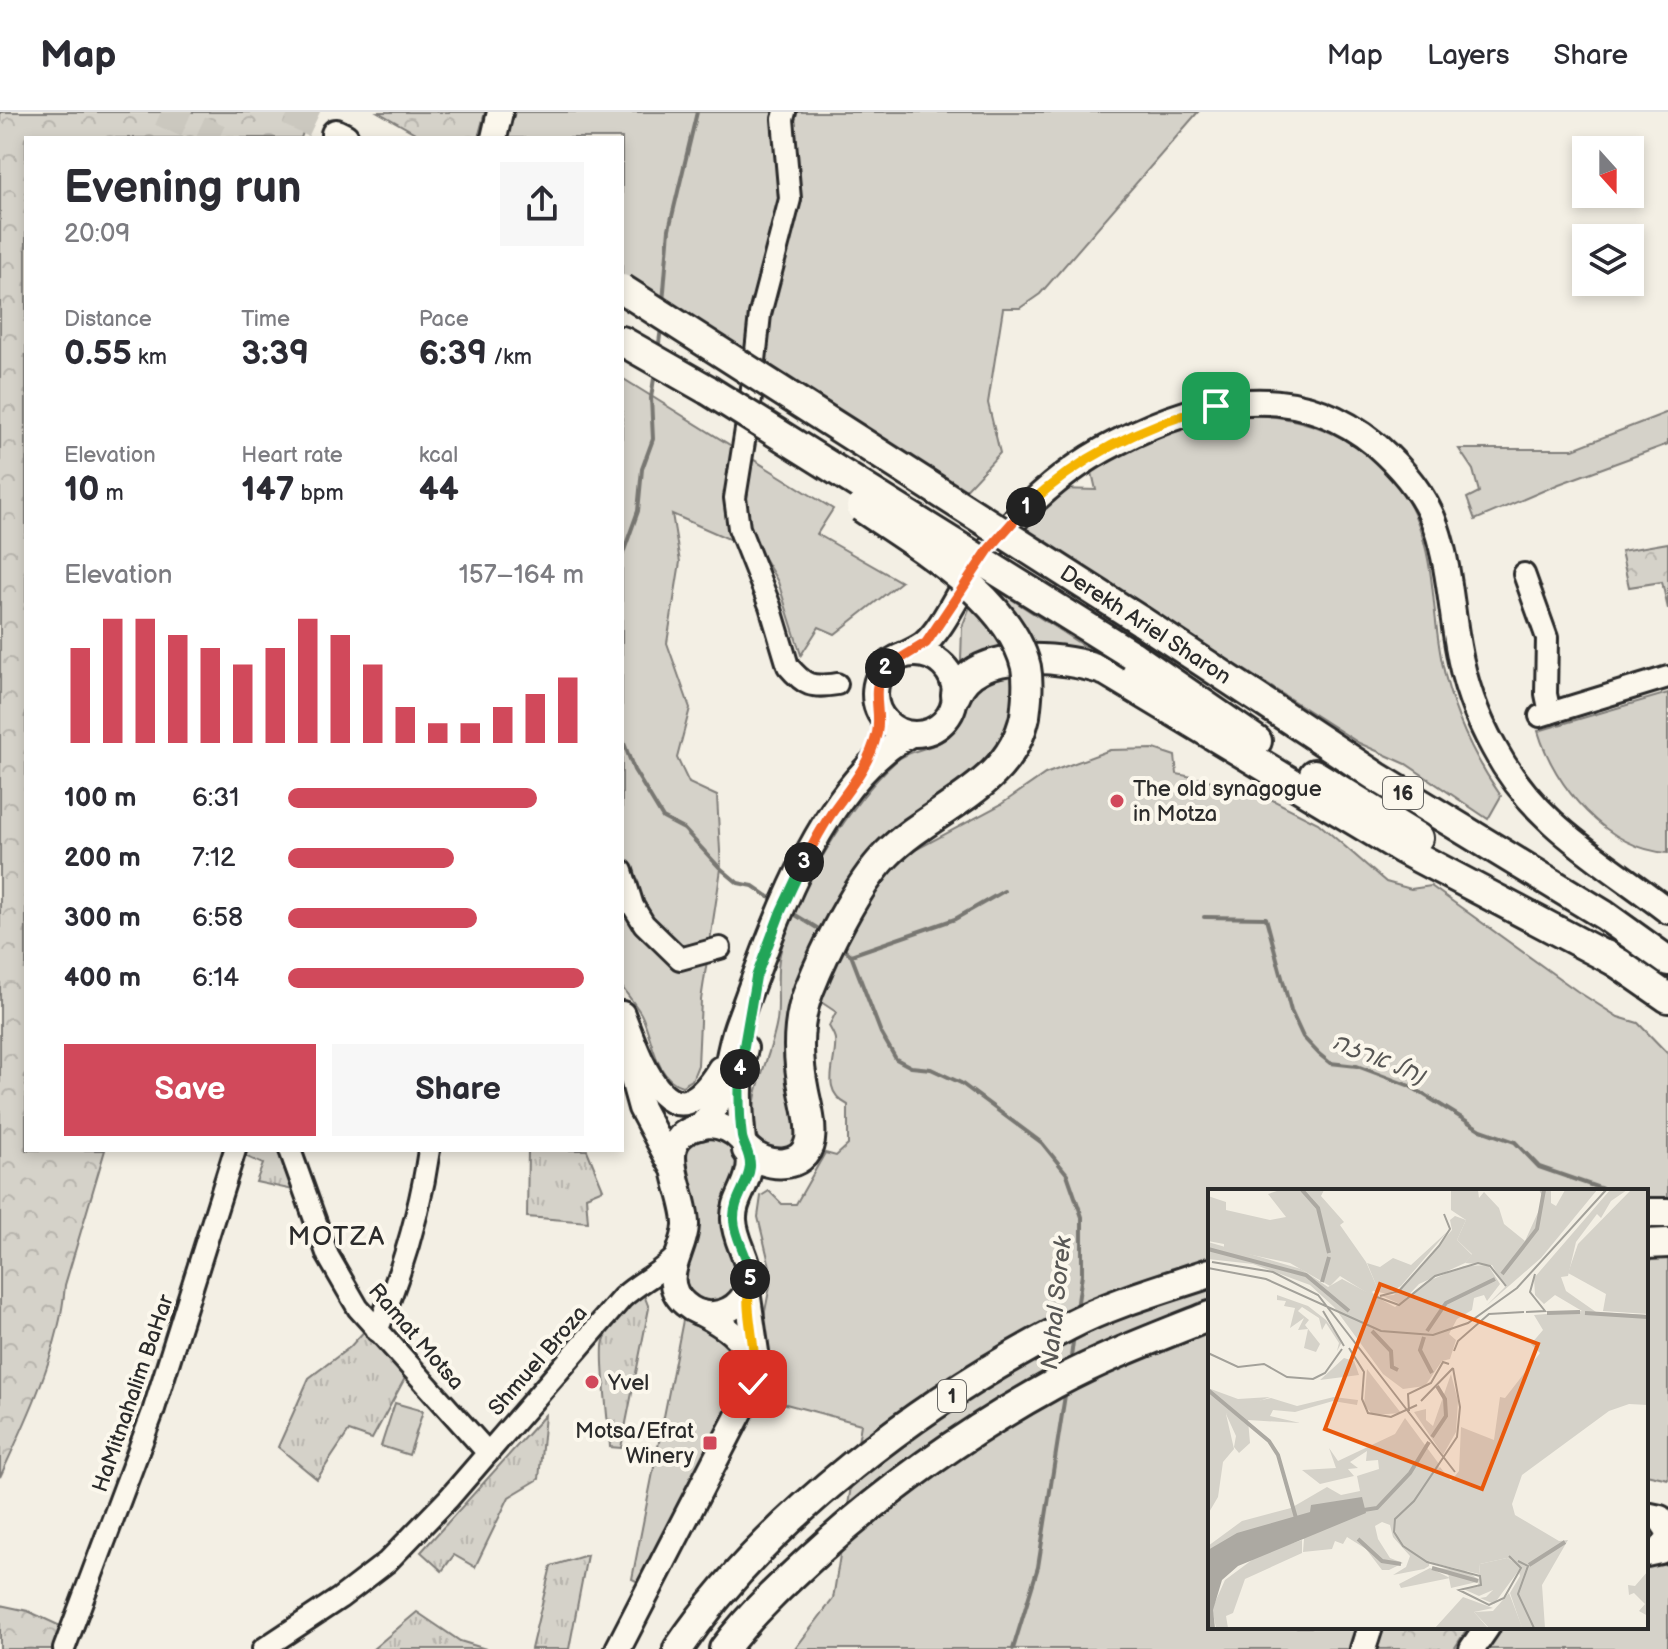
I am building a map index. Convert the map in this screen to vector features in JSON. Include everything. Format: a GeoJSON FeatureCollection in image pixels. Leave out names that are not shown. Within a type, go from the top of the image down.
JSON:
{"type":"FeatureCollection","features":[{"type":"Feature","properties":{"kind":"highway","name":"Derekh Ariel Sharon"},"geometry":{"type":"LineString","coordinates":[[624,290],[1141,621],[1377,777],[1604,915],[1668,961]]}},
{"type":"Feature","properties":{"kind":"highway","name":"Derekh Ariel Sharon"},"geometry":{"type":"LineString","coordinates":[[624,342],[708,390],[1132,655],[1252,738],[1379,813],[1620,964],[1668,998]]}},
{"type":"Feature","properties":{"kind":"highway"},"geometry":{"type":"LineString","coordinates":[[708,390],[829,484],[952,572],[995,610],[1010,628],[1026,667],[1025,716],[1017,740],[1000,767],[974,790],[885,855],[861,886],[817,974],[804,1009],[799,1040],[800,1069],[810,1130],[808,1147],[796,1159],[779,1165],[758,1160],[745,1146]]}},
{"type":"Feature","properties":{"kind":"highway"},"geometry":{"type":"LineString","coordinates":[[951,682],[962,683],[977,672],[1011,661],[1058,658],[1099,668],[1402,849],[1620,964]]}},
{"type":"Feature","properties":{"kind":"highway"},"geometry":{"type":"LineString","coordinates":[[1648,1244],[1668,1243]]}},
{"type":"Feature","properties":{"kind":"highway","name":"1"},"geometry":{"type":"LineString","coordinates":[[678,1649],[732,1579],[800,1511],[873,1451],[985,1374],[1069,1325],[1208,1274]]}},
{"type":"Feature","properties":{"kind":"highway","name":"1"},"geometry":{"type":"LineString","coordinates":[[724,1649],[786,1580],[849,1524],[915,1472],[983,1426],[1055,1384],[1132,1347],[1208,1317]]}},
{"type":"Feature","properties":{"kind":"main road"},"geometry":{"type":"LineString","coordinates":[[494,136],[500,112]]}},
{"type":"Feature","properties":{"kind":"main road"},"geometry":{"type":"LineString","coordinates":[[858,779],[877,732],[879,712],[875,694],[877,682],[887,666],[926,643],[970,576],[1012,522],[1035,499],[1082,463],[1158,424],[1216,406],[1263,401],[1302,406],[1337,419],[1369,440],[1396,464],[1425,505],[1437,529],[1443,555],[1462,667],[1477,713],[1509,774],[1574,844],[1663,906]]}},
{"type":"Feature","properties":{"kind":"main road"},"geometry":{"type":"LineString","coordinates":[[672,1166],[678,1143],[718,1105],[728,1056],[760,968],[793,883],[830,815],[886,750],[911,734],[930,731],[941,725],[951,713],[951,682],[945,659],[950,632],[970,576]]}},
{"type":"Feature","properties":{"kind":"main road"},"geometry":{"type":"LineString","coordinates":[[902,656],[934,658],[951,682]]}},
{"type":"Feature","properties":{"kind":"main road"},"geometry":{"type":"LineString","coordinates":[[879,712],[895,728],[911,734]]}},
{"type":"Feature","properties":{"kind":"main road"},"geometry":{"type":"LineString","coordinates":[[618,1649],[746,1402],[755,1372],[756,1352],[747,1304],[750,1267],[734,1220],[737,1200],[750,1168],[739,1096],[741,1066],[760,968]]}},
{"type":"Feature","properties":{"kind":"main road"},"geometry":{"type":"LineString","coordinates":[[624,1023],[641,1108],[672,1166],[686,1220],[684,1240],[673,1265],[675,1289],[691,1306],[726,1327],[740,1340],[755,1372]]}},
{"type":"Feature","properties":{"kind":"main road"},"geometry":{"type":"LineString","coordinates":[[629,1047],[654,1087],[661,1094],[678,1100],[691,1100],[704,1094],[728,1056]]}},
{"type":"Feature","properties":{"kind":"main road"},"geometry":{"type":"LineString","coordinates":[[629,1047],[660,1107],[691,1130],[721,1126],[732,1131],[745,1146]]}},
{"type":"Feature","properties":{"kind":"main road"},"geometry":{"type":"LineString","coordinates":[[691,1306],[725,1311],[736,1305],[747,1291]]}},
{"type":"Feature","properties":{"kind":"main road"},"geometry":{"type":"LineString","coordinates":[[1648,1554],[1660,1551],[1658,1523]]}},
{"type":"Feature","properties":{"kind":"main road"},"geometry":{"type":"LineString","coordinates":[[1363,1649],[1369,1629]]}},
{"type":"Feature","properties":{"kind":"main road"},"geometry":{"type":"LineString","coordinates":[[1472,1649],[1486,1629]]}},
{"type":"Feature","properties":{"kind":"street"},"geometry":{"type":"LineString","coordinates":[[785,112],[790,199],[760,314],[751,398],[736,484],[736,513],[788,666],[806,684],[816,687],[837,684]]}},
{"type":"Feature","properties":{"kind":"street"},"geometry":{"type":"LineString","coordinates":[[1524,574],[1547,638],[1545,715],[1668,677]]}},
{"type":"Feature","properties":{"kind":"street"},"geometry":{"type":"LineString","coordinates":[[624,877],[633,906],[644,924],[680,959],[720,948]]}},
{"type":"Feature","properties":{"kind":"street","name":"HaMitnahalim BaHar"},"geometry":{"type":"LineString","coordinates":[[64,1649],[153,1412],[234,1152]]}},
{"type":"Feature","properties":{"kind":"street","name":"Ramat Motsa"},"geometry":{"type":"LineString","coordinates":[[291,1152],[328,1256],[358,1308],[488,1453]]}},
{"type":"Feature","properties":{"kind":"street"},"geometry":{"type":"LineString","coordinates":[[377,1331],[408,1250],[422,1196],[429,1152]]}},
{"type":"Feature","properties":{"kind":"street","name":"Shmuel Broza"},"geometry":{"type":"LineString","coordinates":[[263,1649],[340,1598],[387,1562],[449,1498],[622,1298],[632,1288],[664,1269],[678,1254]]}},
{"type":"Feature","properties":{"kind":"street"},"geometry":{"type":"LineString","coordinates":[[622,1298],[633,1291],[648,1288],[691,1306]]}},
{"type":"Feature","properties":{"kind":"green space"},"geometry":{"type":"Polygon","coordinates":[[[0,112],[310,112],[302,136],[24,136],[24,1152],[104,1152],[65,1285],[57,1334],[49,1359],[0,1477],[0,112]]]}},
{"type":"Feature","properties":{"kind":"green space"},"geometry":{"type":"Polygon","coordinates":[[[378,112],[485,112],[479,136],[420,136],[378,112]]]}},
{"type":"Feature","properties":{"kind":"green space"},"geometry":{"type":"Polygon","coordinates":[[[515,112],[1198,112],[1040,294],[1020,308],[1003,308],[988,403],[1000,453],[960,496],[624,278],[624,136],[508,136],[515,112]]]}},
{"type":"Feature","properties":{"kind":"green space"},"geometry":{"type":"Polygon","coordinates":[[[624,379],[833,509],[817,534],[901,582],[835,634],[819,627],[801,655],[778,582],[761,553],[672,514],[680,562],[667,643],[690,708],[677,758],[689,783],[717,796],[721,869],[701,1000],[698,1065],[692,1080],[682,1086],[665,1075],[641,1014],[624,990],[624,379]]]}},
{"type":"Feature","properties":{"kind":"green space"},"geometry":{"type":"Polygon","coordinates":[[[1668,412],[1668,444],[1559,484],[1475,520],[1467,498],[1479,492],[1473,470],[1459,449],[1573,449],[1668,412]]]}},
{"type":"Feature","properties":{"kind":"green space"},"geometry":{"type":"Polygon","coordinates":[[[1249,415],[1305,423],[1356,446],[1396,484],[1411,508],[1426,551],[1446,680],[1473,749],[1501,796],[1488,819],[1406,764],[1359,743],[1018,532],[1060,489],[1096,490],[1091,468],[1170,431],[1249,415]]]}},
{"type":"Feature","properties":{"kind":"green space"},"geometry":{"type":"Polygon","coordinates":[[[1668,543],[1668,609],[1662,582],[1629,587],[1621,551],[1668,543]]]}},
{"type":"Feature","properties":{"kind":"green space"},"geometry":{"type":"Polygon","coordinates":[[[982,580],[1116,667],[1072,651],[1026,646],[982,580]]]}},
{"type":"Feature","properties":{"kind":"green space"},"geometry":{"type":"Polygon","coordinates":[[[971,604],[985,618],[1006,653],[961,661],[962,627],[971,604]]]}},
{"type":"Feature","properties":{"kind":"green space"},"geometry":{"type":"Polygon","coordinates":[[[1015,676],[1013,714],[998,751],[895,831],[815,948],[798,1139],[783,1150],[769,1150],[756,1132],[754,1109],[777,1021],[780,954],[810,878],[842,825],[895,762],[949,736],[959,725],[976,689],[996,679],[1015,676]]]}},
{"type":"Feature","properties":{"kind":"green space"},"geometry":{"type":"Polygon","coordinates":[[[1668,693],[1668,853],[1624,840],[1586,811],[1556,773],[1538,731],[1668,693]]]}},
{"type":"Feature","properties":{"kind":"green space"},"geometry":{"type":"Polygon","coordinates":[[[1154,749],[1175,756],[1177,774],[1251,789],[1318,823],[1386,882],[1411,889],[1431,886],[1577,991],[1618,1017],[1638,1023],[1668,1054],[1668,1479],[1648,1474],[1648,1189],[1208,1189],[1208,1629],[1357,1629],[1351,1649],[795,1649],[833,1599],[861,1424],[767,1399],[769,1381],[762,1327],[772,1275],[758,1217],[761,1196],[769,1191],[782,1204],[796,1204],[825,1153],[836,1156],[848,1145],[848,1105],[839,1099],[831,1084],[835,1039],[829,1026],[836,1012],[815,998],[846,928],[893,865],[1000,805],[1045,774],[1110,750],[1154,749]]]}},
{"type":"Feature","properties":{"kind":"green space"},"geometry":{"type":"Polygon","coordinates":[[[706,1134],[727,1139],[738,1157],[739,1266],[736,1295],[706,1308],[682,1286],[684,1146],[706,1134]]]}},
{"type":"Feature","properties":{"kind":"green space"},"geometry":{"type":"Polygon","coordinates":[[[246,1152],[280,1152],[293,1190],[256,1182],[263,1164],[245,1156],[246,1152]]]}},
{"type":"Feature","properties":{"kind":"green space"},"geometry":{"type":"Polygon","coordinates":[[[528,1152],[588,1152],[603,1189],[586,1196],[588,1222],[527,1217],[528,1152]]]}},
{"type":"Feature","properties":{"kind":"green space"},"geometry":{"type":"Polygon","coordinates":[[[644,1295],[649,1308],[621,1448],[610,1447],[603,1375],[604,1341],[620,1314],[644,1295]]]}},
{"type":"Feature","properties":{"kind":"green space"},"geometry":{"type":"Polygon","coordinates":[[[684,1315],[718,1335],[733,1351],[740,1374],[739,1389],[644,1585],[632,1579],[684,1315]]]}},
{"type":"Feature","properties":{"kind":"green space"},"geometry":{"type":"Polygon","coordinates":[[[367,1328],[405,1378],[372,1439],[349,1431],[317,1479],[278,1447],[309,1378],[350,1347],[367,1328]]]}},
{"type":"Feature","properties":{"kind":"green space"},"geometry":{"type":"Polygon","coordinates":[[[395,1403],[423,1411],[409,1455],[381,1446],[395,1403]]]}},
{"type":"Feature","properties":{"kind":"green space"},"geometry":{"type":"Polygon","coordinates":[[[545,1415],[539,1479],[509,1497],[475,1567],[454,1555],[442,1571],[421,1552],[545,1415]]]}},
{"type":"Feature","properties":{"kind":"green space"},"geometry":{"type":"Polygon","coordinates":[[[587,1555],[569,1649],[531,1649],[551,1566],[587,1555]]]}},
{"type":"Feature","properties":{"kind":"green space"},"geometry":{"type":"Polygon","coordinates":[[[1668,1559],[1668,1649],[1485,1649],[1499,1629],[1648,1629],[1648,1564],[1668,1559]]]}},
{"type":"Feature","properties":{"kind":"green space"},"geometry":{"type":"Polygon","coordinates":[[[0,1605],[28,1611],[69,1630],[60,1649],[0,1649],[0,1605]]]}},
{"type":"Feature","properties":{"kind":"green space"},"geometry":{"type":"Polygon","coordinates":[[[417,1612],[460,1641],[486,1649],[373,1649],[417,1612]]]}},
{"type":"Feature","properties":{"kind":"green space"},"geometry":{"type":"Polygon","coordinates":[[[1379,1629],[1467,1629],[1454,1649],[1373,1649],[1379,1629]]]}},
{"type":"Feature","properties":{"kind":"waterway","name":"Nahal Sorek"},"geometry":{"type":"LineString","coordinates":[[663,303],[669,229],[697,112]]}},
{"type":"Feature","properties":{"kind":"waterway","name":"Nahal Sorek"},"geometry":{"type":"LineString","coordinates":[[658,351],[661,328]]}},
{"type":"Feature","properties":{"kind":"waterway","name":"Nahal Sorek"},"geometry":{"type":"LineString","coordinates":[[624,550],[638,511],[642,469],[653,439],[651,398],[655,372]]}},
{"type":"Feature","properties":{"kind":"waterway","name":"Nahal Sorek"},"geometry":{"type":"LineString","coordinates":[[624,743],[634,770],[663,818],[684,829],[738,883],[753,886],[775,901]]}},
{"type":"Feature","properties":{"kind":"waterway"},"geometry":{"type":"LineString","coordinates":[[851,955],[955,919],[1004,891]]}},
{"type":"Feature","properties":{"kind":"waterway","name":"Nahal Sorek"},"geometry":{"type":"LineString","coordinates":[[789,911],[822,931]]}},
{"type":"Feature","properties":{"kind":"waterway","name":"נחל ארזה"},"geometry":{"type":"LineString","coordinates":[[1204,917],[1266,918],[1291,1011],[1303,1037],[1330,1063],[1357,1066],[1410,1086],[1481,1130],[1515,1142],[1539,1167],[1602,1189]]}},
{"type":"Feature","properties":{"kind":"waterway","name":"Nahal Sorek"},"geometry":{"type":"LineString","coordinates":[[842,947],[851,955],[881,1033],[896,1059],[911,1067],[931,1069],[961,1083],[1042,1143],[1067,1174],[1082,1217],[1082,1274],[1077,1309]]}},
{"type":"Feature","properties":{"kind":"waterway","name":"Nahal Sorek"},"geometry":{"type":"LineString","coordinates":[[1070,1365],[1074,1334]]}},
{"type":"Feature","properties":{"kind":"waterway","name":"Nahal Sorek"},"geometry":{"type":"LineString","coordinates":[[1013,1649],[1038,1567],[1066,1389]]}},
{"type":"Feature","properties":{"kind":"tunnel"},"geometry":{"type":"LineString","coordinates":[[161,112],[215,136]]}},
{"type":"Feature","properties":{"kind":"tunnel"},"geometry":{"type":"LineString","coordinates":[[289,112],[336,134]]}},
{"type":"Feature","properties":{"kind":"place","name":"The old synagogue in Motza"},"geometry":{"type":"Point","coordinates":[1117,801]}},
{"type":"Feature","properties":{"kind":"place","name":"Yvel"},"geometry":{"type":"Point","coordinates":[592,1382]}},
{"type":"Feature","properties":{"kind":"place","name":"Motsa/Efrat Winery"},"geometry":{"type":"Point","coordinates":[710,1443]}},
{"type":"Feature","properties":{"kind":"district","name":"MOTZA"},"geometry":{"type":"Point","coordinates":[337,1236]}},
{"type":"Feature","properties":{"kind":"route"},"geometry":{"type":"LineString","coordinates":[[753,1384],[756,1352],[747,1304],[750,1267],[734,1220],[739,1193],[750,1168],[743,1141],[739,1096],[756,977],[793,883],[830,815],[858,779],[873,745],[879,721],[875,694],[877,682],[891,662],[926,643],[989,549],[1023,509],[1049,486],[1116,443],[1158,424],[1216,406]]}}]}
